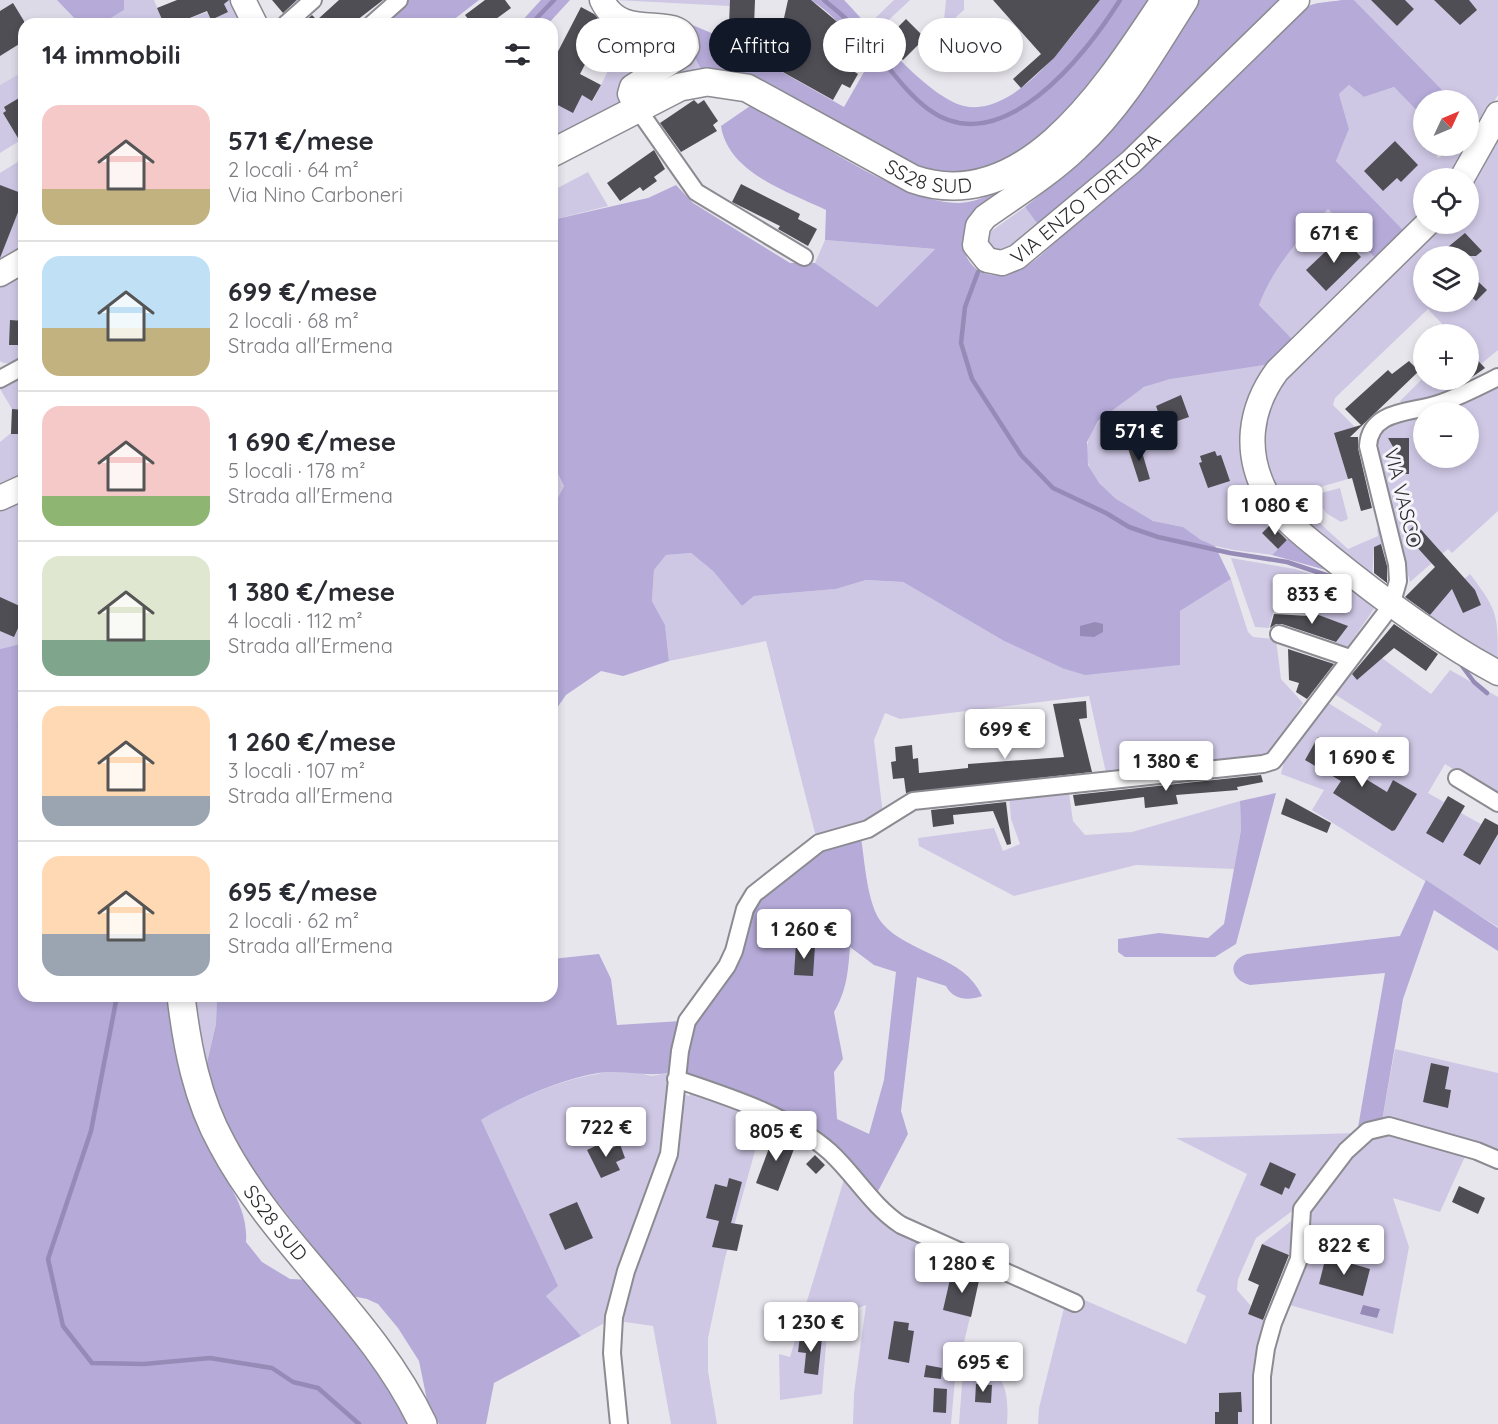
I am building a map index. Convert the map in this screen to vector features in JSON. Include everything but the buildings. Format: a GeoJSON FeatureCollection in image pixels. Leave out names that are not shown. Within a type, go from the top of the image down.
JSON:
{"type":"FeatureCollection","features":[{"type":"Feature","properties":{"kind":"main road"},"geometry":{"type":"LineString","coordinates":[[243,0],[252,18]]}},
{"type":"Feature","properties":{"kind":"main road"},"geometry":{"type":"LineString","coordinates":[[602,0],[611,13],[625,23],[674,28],[682,33],[687,42],[682,56],[632,87],[630,94],[637,108]]}},
{"type":"Feature","properties":{"kind":"main road","name":"SS28 SUD"},"geometry":{"type":"LineString","coordinates":[[558,150],[637,108],[694,84],[735,84],[760,94],[905,176],[943,187],[978,185],[1021,164],[1081,115],[1112,78],[1165,0]]}},
{"type":"Feature","properties":{"kind":"main road","name":"VIA ENZO TORTORA"},"geometry":{"type":"LineString","coordinates":[[1186,0],[1136,79],[1091,135],[1065,159],[985,217],[978,226],[975,245],[987,260],[995,264],[1017,257],[1131,162],[1297,0]]}},
{"type":"Feature","properties":{"kind":"main road"},"geometry":{"type":"LineString","coordinates":[[1468,168],[1498,114]]}},
{"type":"Feature","properties":{"kind":"main road"},"geometry":{"type":"LineString","coordinates":[[1417,234],[1277,371],[1260,399],[1252,428],[1254,459],[1269,498],[1315,544],[1391,606],[1455,650],[1498,673]]}},
{"type":"Feature","properties":{"kind":"main road"},"geometry":{"type":"LineString","coordinates":[[0,274],[18,264]]}},
{"type":"Feature","properties":{"kind":"main road"},"geometry":{"type":"LineString","coordinates":[[0,498],[18,490]]}},
{"type":"Feature","properties":{"kind":"main road","name":"SS28 SUD"},"geometry":{"type":"LineString","coordinates":[[182,1002],[194,1070],[206,1110],[221,1143],[265,1210],[371,1340],[423,1424]]}},
{"type":"Feature","properties":{"kind":"street"},"geometry":{"type":"LineString","coordinates":[[293,18],[314,0]]}},
{"type":"Feature","properties":{"kind":"street"},"geometry":{"type":"LineString","coordinates":[[379,18],[399,0]]}},
{"type":"Feature","properties":{"kind":"street"},"geometry":{"type":"LineString","coordinates":[[637,108],[696,192],[804,257]]}},
{"type":"Feature","properties":{"kind":"street"},"geometry":{"type":"LineString","coordinates":[[0,379],[18,369]]}},
{"type":"Feature","properties":{"kind":"street","name":"VIA VASCO"},"geometry":{"type":"LineString","coordinates":[[1391,606],[1398,581],[1397,564],[1368,446],[1370,435],[1393,413],[1434,406],[1498,377]]}},
{"type":"Feature","properties":{"kind":"street"},"geometry":{"type":"LineString","coordinates":[[619,1424],[612,1346],[614,1317],[629,1261],[669,1154],[676,1079],[684,1028],[731,959],[750,899],[819,843],[868,829],[913,801],[1269,763],[1280,753],[1391,606]]}},
{"type":"Feature","properties":{"kind":"street"},"geometry":{"type":"LineString","coordinates":[[1279,634],[1350,658]]}},
{"type":"Feature","properties":{"kind":"street"},"geometry":{"type":"LineString","coordinates":[[1457,778],[1498,803]]}},
{"type":"Feature","properties":{"kind":"street"},"geometry":{"type":"LineString","coordinates":[[676,1079],[796,1128],[830,1153],[880,1208],[901,1225],[1075,1303]]}},
{"type":"Feature","properties":{"kind":"street"},"geometry":{"type":"LineString","coordinates":[[1262,1424],[1262,1376],[1266,1348],[1299,1259],[1302,1209],[1346,1151],[1368,1131],[1389,1126],[1498,1160]]}},
{"type":"Feature","properties":{"kind":"shaded area"},"geometry":{"type":"Polygon","coordinates":[[[0,0],[124,0],[107,18],[18,18],[18,74],[0,85],[0,0]]]}},
{"type":"Feature","properties":{"kind":"shaded area"},"geometry":{"type":"Polygon","coordinates":[[[57,0],[124,0],[124,10],[111,18],[74,18],[57,0]]]}},
{"type":"Feature","properties":{"kind":"shaded area"},"geometry":{"type":"Polygon","coordinates":[[[124,0],[154,0],[162,18],[111,18],[124,10],[124,0]]]}},
{"type":"Feature","properties":{"kind":"shaded area"},"geometry":{"type":"Polygon","coordinates":[[[222,0],[235,0],[244,18],[215,18],[228,12],[222,0]]]}},
{"type":"Feature","properties":{"kind":"shaded area"},"geometry":{"type":"Polygon","coordinates":[[[404,0],[479,0],[456,18],[384,18],[404,0]]]}},
{"type":"Feature","properties":{"kind":"shaded area"},"geometry":{"type":"Polygon","coordinates":[[[541,0],[570,0],[554,18],[524,18],[541,0]]]}},
{"type":"Feature","properties":{"kind":"shaded area"},"geometry":{"type":"Polygon","coordinates":[[[615,0],[730,0],[730,6],[615,0]]]}},
{"type":"Feature","properties":{"kind":"shaded area"},"geometry":{"type":"Polygon","coordinates":[[[811,0],[844,0],[861,18],[833,18],[811,0]]]}},
{"type":"Feature","properties":{"kind":"shaded area"},"geometry":{"type":"Polygon","coordinates":[[[894,0],[910,0],[891,18],[875,18],[894,0]]]}},
{"type":"Feature","properties":{"kind":"shaded area"},"geometry":{"type":"Polygon","coordinates":[[[946,0],[964,0],[964,10],[957,18],[944,18],[946,0]]]}},
{"type":"Feature","properties":{"kind":"shaded area"},"geometry":{"type":"Polygon","coordinates":[[[1100,0],[1153,0],[1095,85],[1046,132],[997,165],[975,173],[928,173],[703,73],[697,62],[697,27],[709,32],[709,72],[782,72],[844,107],[864,72],[906,72],[906,65],[949,100],[964,106],[984,106],[1003,99],[1041,71],[1100,0]]]}},
{"type":"Feature","properties":{"kind":"shaded area"},"geometry":{"type":"Polygon","coordinates":[[[1198,0],[1284,0],[1127,155],[1039,226],[1025,207],[1074,168],[1121,120],[1198,0]]]}},
{"type":"Feature","properties":{"kind":"shaded area"},"geometry":{"type":"Polygon","coordinates":[[[1354,0],[1373,0],[1397,26],[1414,9],[1405,0],[1498,0],[1498,95],[1479,128],[1479,90],[1442,90],[1354,0]]]}},
{"type":"Feature","properties":{"kind":"shaded area"},"geometry":{"type":"Polygon","coordinates":[[[1354,0],[1442,90],[1413,90],[1413,107],[1394,87],[1364,97],[1349,85],[1339,94],[1349,129],[1336,161],[1405,232],[1376,259],[1328,209],[1280,265],[1259,305],[1293,340],[1271,364],[1170,379],[1144,387],[1098,421],[1087,442],[1088,465],[1099,483],[1116,499],[1153,521],[1183,527],[1201,540],[1215,546],[1231,579],[1180,611],[1180,665],[1085,675],[1062,668],[1004,641],[903,582],[866,580],[836,589],[754,596],[742,606],[713,571],[691,553],[666,555],[654,570],[652,601],[665,625],[669,661],[623,676],[601,671],[566,695],[558,706],[558,498],[564,486],[558,474],[558,219],[648,198],[676,185],[693,203],[790,263],[815,263],[877,307],[935,249],[825,240],[826,210],[762,179],[735,156],[726,142],[721,126],[753,104],[855,165],[884,180],[938,201],[967,202],[979,199],[1008,185],[973,213],[965,229],[963,241],[969,261],[975,268],[995,275],[1008,274],[1035,260],[1137,170],[1238,74],[1294,16],[1311,5],[1354,0]]]}},
{"type":"Feature","properties":{"kind":"shaded area"},"geometry":{"type":"Polygon","coordinates":[[[207,12],[210,18],[191,18],[207,12]]]}},
{"type":"Feature","properties":{"kind":"shaded area"},"geometry":{"type":"Polygon","coordinates":[[[697,62],[703,73],[639,92],[670,72],[697,72],[697,62]]]}},
{"type":"Feature","properties":{"kind":"shaded area"},"geometry":{"type":"Polygon","coordinates":[[[608,72],[652,72],[624,105],[558,140],[558,101],[582,95],[593,101],[608,72]]]}},
{"type":"Feature","properties":{"kind":"shaded area"},"geometry":{"type":"Polygon","coordinates":[[[18,74],[18,142],[0,153],[0,85],[18,74]]]}},
{"type":"Feature","properties":{"kind":"shaded area"},"geometry":{"type":"Polygon","coordinates":[[[1349,85],[1364,97],[1394,87],[1413,107],[1413,156],[1437,156],[1438,158],[1464,156],[1458,168],[1413,168],[1413,224],[1405,232],[1336,161],[1349,129],[1339,94],[1349,85]]]}},
{"type":"Feature","properties":{"kind":"shaded area"},"geometry":{"type":"Polygon","coordinates":[[[1498,133],[1498,350],[1481,364],[1479,362],[1479,324],[1442,324],[1431,312],[1479,312],[1479,246],[1417,246],[1430,234],[1479,234],[1479,168],[1498,133]]]}},
{"type":"Feature","properties":{"kind":"shaded area"},"geometry":{"type":"Polygon","coordinates":[[[18,162],[18,249],[0,260],[0,173],[18,162]]]}},
{"type":"Feature","properties":{"kind":"shaded area"},"geometry":{"type":"Polygon","coordinates":[[[588,172],[608,206],[558,218],[558,188],[588,172]]]}},
{"type":"Feature","properties":{"kind":"shaded area"},"geometry":{"type":"Polygon","coordinates":[[[1025,207],[1039,226],[1010,247],[990,248],[987,238],[990,232],[1025,207]]]}},
{"type":"Feature","properties":{"kind":"shaded area"},"geometry":{"type":"Polygon","coordinates":[[[1328,209],[1376,259],[1293,340],[1259,305],[1280,265],[1328,209]]]}},
{"type":"Feature","properties":{"kind":"shaded area"},"geometry":{"type":"Polygon","coordinates":[[[825,240],[935,249],[877,307],[815,263],[825,240]]]}},
{"type":"Feature","properties":{"kind":"shaded area"},"geometry":{"type":"Polygon","coordinates":[[[1413,250],[1413,312],[1425,312],[1335,398],[1333,405],[1355,427],[1334,433],[1348,479],[1279,499],[1259,442],[1279,381],[1413,250]]]}},
{"type":"Feature","properties":{"kind":"shaded area"},"geometry":{"type":"Polygon","coordinates":[[[18,274],[18,358],[6,363],[0,361],[0,285],[18,274]]]}},
{"type":"Feature","properties":{"kind":"shaded area"},"geometry":{"type":"Polygon","coordinates":[[[1271,364],[1260,379],[1263,507],[1255,514],[1268,527],[1262,533],[1278,549],[1272,555],[1209,544],[1182,527],[1155,521],[1138,514],[1113,498],[1093,475],[1088,462],[1087,448],[1091,434],[1107,412],[1130,395],[1145,387],[1175,378],[1271,364]]]}},
{"type":"Feature","properties":{"kind":"shaded area"},"geometry":{"type":"Polygon","coordinates":[[[18,378],[18,480],[0,488],[0,442],[11,433],[12,409],[0,389],[18,378]]]}},
{"type":"Feature","properties":{"kind":"shaded area"},"geometry":{"type":"Polygon","coordinates":[[[1498,383],[1498,511],[1452,553],[1448,549],[1410,582],[1374,449],[1375,436],[1389,422],[1413,415],[1413,468],[1479,468],[1479,402],[1457,402],[1498,383]]]}},
{"type":"Feature","properties":{"kind":"shaded area"},"geometry":{"type":"Polygon","coordinates":[[[1413,388],[1413,390],[1455,390],[1458,393],[1404,406],[1400,401],[1413,388]]]}},
{"type":"Feature","properties":{"kind":"shaded area"},"geometry":{"type":"Polygon","coordinates":[[[558,474],[564,486],[558,498],[558,474]]]}},
{"type":"Feature","properties":{"kind":"shaded area"},"geometry":{"type":"Polygon","coordinates":[[[1340,488],[1348,519],[1341,522],[1326,513],[1319,502],[1321,493],[1340,488]]]}},
{"type":"Feature","properties":{"kind":"shaded area"},"geometry":{"type":"Polygon","coordinates":[[[18,499],[18,644],[0,649],[0,508],[18,499]]]}},
{"type":"Feature","properties":{"kind":"shaded area"},"geometry":{"type":"Polygon","coordinates":[[[1298,503],[1348,549],[1378,536],[1377,529],[1381,526],[1386,543],[1374,547],[1372,580],[1297,515],[1298,503]]]}},
{"type":"Feature","properties":{"kind":"shaded area"},"geometry":{"type":"Polygon","coordinates":[[[1291,536],[1333,572],[1272,555],[1291,536]]]}},
{"type":"Feature","properties":{"kind":"shaded area"},"geometry":{"type":"Polygon","coordinates":[[[691,553],[713,571],[742,606],[754,596],[836,589],[866,580],[903,582],[1004,641],[1062,668],[1180,611],[1231,579],[1248,632],[1253,637],[1276,639],[1281,679],[1303,703],[1271,752],[1262,758],[1106,773],[1089,696],[900,719],[885,713],[874,740],[883,814],[816,837],[766,641],[669,661],[665,625],[652,601],[654,570],[666,555],[691,553]]]}},
{"type":"Feature","properties":{"kind":"shaded area"},"geometry":{"type":"Polygon","coordinates":[[[1231,558],[1295,569],[1327,579],[1333,572],[1376,606],[1347,648],[1334,645],[1347,626],[1298,608],[1275,605],[1269,628],[1255,627],[1231,558]]]}},
{"type":"Feature","properties":{"kind":"shaded area"},"geometry":{"type":"Polygon","coordinates":[[[1470,574],[1491,605],[1497,623],[1498,662],[1426,620],[1447,594],[1470,574]]]}},
{"type":"Feature","properties":{"kind":"shaded area"},"geometry":{"type":"Polygon","coordinates":[[[1095,622],[1103,624],[1103,632],[1094,637],[1080,636],[1080,626],[1095,622]]]}},
{"type":"Feature","properties":{"kind":"shaded area"},"geometry":{"type":"Polygon","coordinates":[[[18,644],[18,1002],[171,1002],[200,1129],[208,1148],[237,1199],[246,1227],[246,1242],[262,1262],[290,1279],[311,1280],[385,1380],[410,1424],[0,1424],[0,649],[18,644]]]}},
{"type":"Feature","properties":{"kind":"shaded area"},"geometry":{"type":"Polygon","coordinates":[[[1382,658],[1431,694],[1450,670],[1498,697],[1498,797],[1445,764],[1428,793],[1444,802],[1426,833],[1461,813],[1481,824],[1463,855],[1480,865],[1498,835],[1498,927],[1312,810],[1324,790],[1281,774],[1285,757],[1325,701],[1377,733],[1382,724],[1331,692],[1348,669],[1357,680],[1382,658]]]}},
{"type":"Feature","properties":{"kind":"shaded area"},"geometry":{"type":"Polygon","coordinates":[[[1069,793],[1073,821],[1085,835],[1132,832],[1240,801],[1241,830],[1234,869],[1136,865],[1014,896],[919,846],[918,838],[994,828],[1003,851],[1020,844],[1011,819],[1009,797],[1069,793]]]}},
{"type":"Feature","properties":{"kind":"shaded area"},"geometry":{"type":"Polygon","coordinates":[[[1276,793],[1236,944],[1215,957],[1125,957],[1118,952],[1118,939],[1159,933],[1208,938],[1224,924],[1241,830],[1240,801],[1276,793]]]}},
{"type":"Feature","properties":{"kind":"shaded area"},"geometry":{"type":"Polygon","coordinates":[[[861,838],[870,895],[882,923],[906,942],[950,963],[963,972],[982,996],[971,999],[957,997],[946,986],[917,977],[901,1111],[908,1134],[876,1195],[842,1155],[682,1074],[688,1033],[755,902],[818,850],[861,838]],[[850,947],[844,988],[834,1012],[843,1059],[834,1072],[837,1119],[869,1134],[884,1080],[896,972],[874,965],[850,947]]]}},
{"type":"Feature","properties":{"kind":"shaded area"},"geometry":{"type":"Polygon","coordinates":[[[1426,880],[1498,928],[1498,951],[1434,910],[1403,999],[1382,1121],[1357,1133],[1385,973],[1250,985],[1238,979],[1234,966],[1236,961],[1247,954],[1400,936],[1426,880]]]}},
{"type":"Feature","properties":{"kind":"shaded area"},"geometry":{"type":"Polygon","coordinates":[[[599,954],[611,979],[617,1025],[681,1021],[672,1072],[653,1074],[607,1072],[567,1080],[508,1105],[481,1120],[558,1286],[546,1296],[581,1336],[494,1383],[486,1424],[439,1424],[428,1405],[419,1361],[398,1328],[378,1304],[352,1296],[257,1176],[221,1114],[206,1067],[216,1024],[217,1002],[558,1002],[558,958],[599,954]]]}},
{"type":"Feature","properties":{"kind":"shaded area"},"geometry":{"type":"Polygon","coordinates":[[[194,1002],[217,1002],[216,1024],[206,1067],[194,1002]]]}},
{"type":"Feature","properties":{"kind":"shaded area"},"geometry":{"type":"Polygon","coordinates":[[[1395,1049],[1498,1073],[1498,1155],[1382,1121],[1395,1049]]]}},
{"type":"Feature","properties":{"kind":"shaded area"},"geometry":{"type":"Polygon","coordinates":[[[634,1072],[652,1076],[672,1072],[667,1137],[610,1320],[581,1336],[546,1296],[557,1286],[480,1120],[507,1105],[566,1081],[602,1073],[634,1072]]]}},
{"type":"Feature","properties":{"kind":"shaded area"},"geometry":{"type":"Polygon","coordinates":[[[692,1090],[764,1119],[725,1258],[708,1338],[708,1371],[717,1424],[671,1424],[653,1326],[618,1321],[680,1093],[689,1096],[692,1090]]]}},
{"type":"Feature","properties":{"kind":"shaded area"},"geometry":{"type":"Polygon","coordinates":[[[1384,1130],[1467,1152],[1440,1212],[1393,1198],[1409,1247],[1393,1334],[1286,1304],[1305,1213],[1349,1155],[1384,1130]]]}},
{"type":"Feature","properties":{"kind":"shaded area"},"geometry":{"type":"Polygon","coordinates":[[[1357,1133],[1299,1206],[1256,1238],[1238,1279],[1237,1290],[1251,1306],[1248,1314],[1268,1322],[1257,1424],[1038,1424],[1039,1408],[1065,1304],[1070,1306],[1082,1299],[1186,1344],[1206,1296],[1196,1291],[1247,1174],[1176,1138],[1357,1133]]]}},
{"type":"Feature","properties":{"kind":"shaded area"},"geometry":{"type":"Polygon","coordinates":[[[845,1176],[876,1212],[982,1267],[955,1380],[951,1424],[853,1424],[854,1393],[866,1305],[828,1321],[822,1394],[780,1400],[779,1354],[790,1357],[845,1176]]]}},
{"type":"Feature","properties":{"kind":"shaded area"},"geometry":{"type":"Polygon","coordinates":[[[1296,1217],[1295,1257],[1262,1244],[1296,1217]]]}},
{"type":"Feature","properties":{"kind":"shaded area"},"geometry":{"type":"Polygon","coordinates":[[[1363,1305],[1380,1309],[1377,1318],[1360,1314],[1363,1305]]]}},
{"type":"Feature","properties":{"kind":"shaded area"},"geometry":{"type":"Polygon","coordinates":[[[971,1348],[996,1373],[1005,1388],[1007,1424],[959,1424],[962,1384],[971,1348]]]}},
{"type":"Feature","properties":{"kind":"waterway"},"geometry":{"type":"LineString","coordinates":[[537,18],[554,0]]}},
{"type":"Feature","properties":{"kind":"waterway"},"geometry":{"type":"LineString","coordinates":[[824,0],[861,34],[907,90],[928,109],[956,122],[984,123],[1012,113],[1038,96],[1086,48],[1120,0]]}},
{"type":"Feature","properties":{"kind":"waterway"},"geometry":{"type":"LineString","coordinates":[[978,272],[965,307],[961,343],[972,379],[1021,455],[1053,488],[1106,513],[1129,527],[1158,537],[1230,553],[1287,562],[1329,576]]}},
{"type":"Feature","properties":{"kind":"waterway"},"geometry":{"type":"LineString","coordinates":[[1459,662],[1474,682],[1487,693]]}},
{"type":"Feature","properties":{"kind":"waterway"},"geometry":{"type":"LineString","coordinates":[[116,1002],[91,1131],[48,1259],[63,1326],[92,1363],[144,1364],[210,1358],[272,1368],[293,1382],[318,1388],[359,1424]]}}]}
